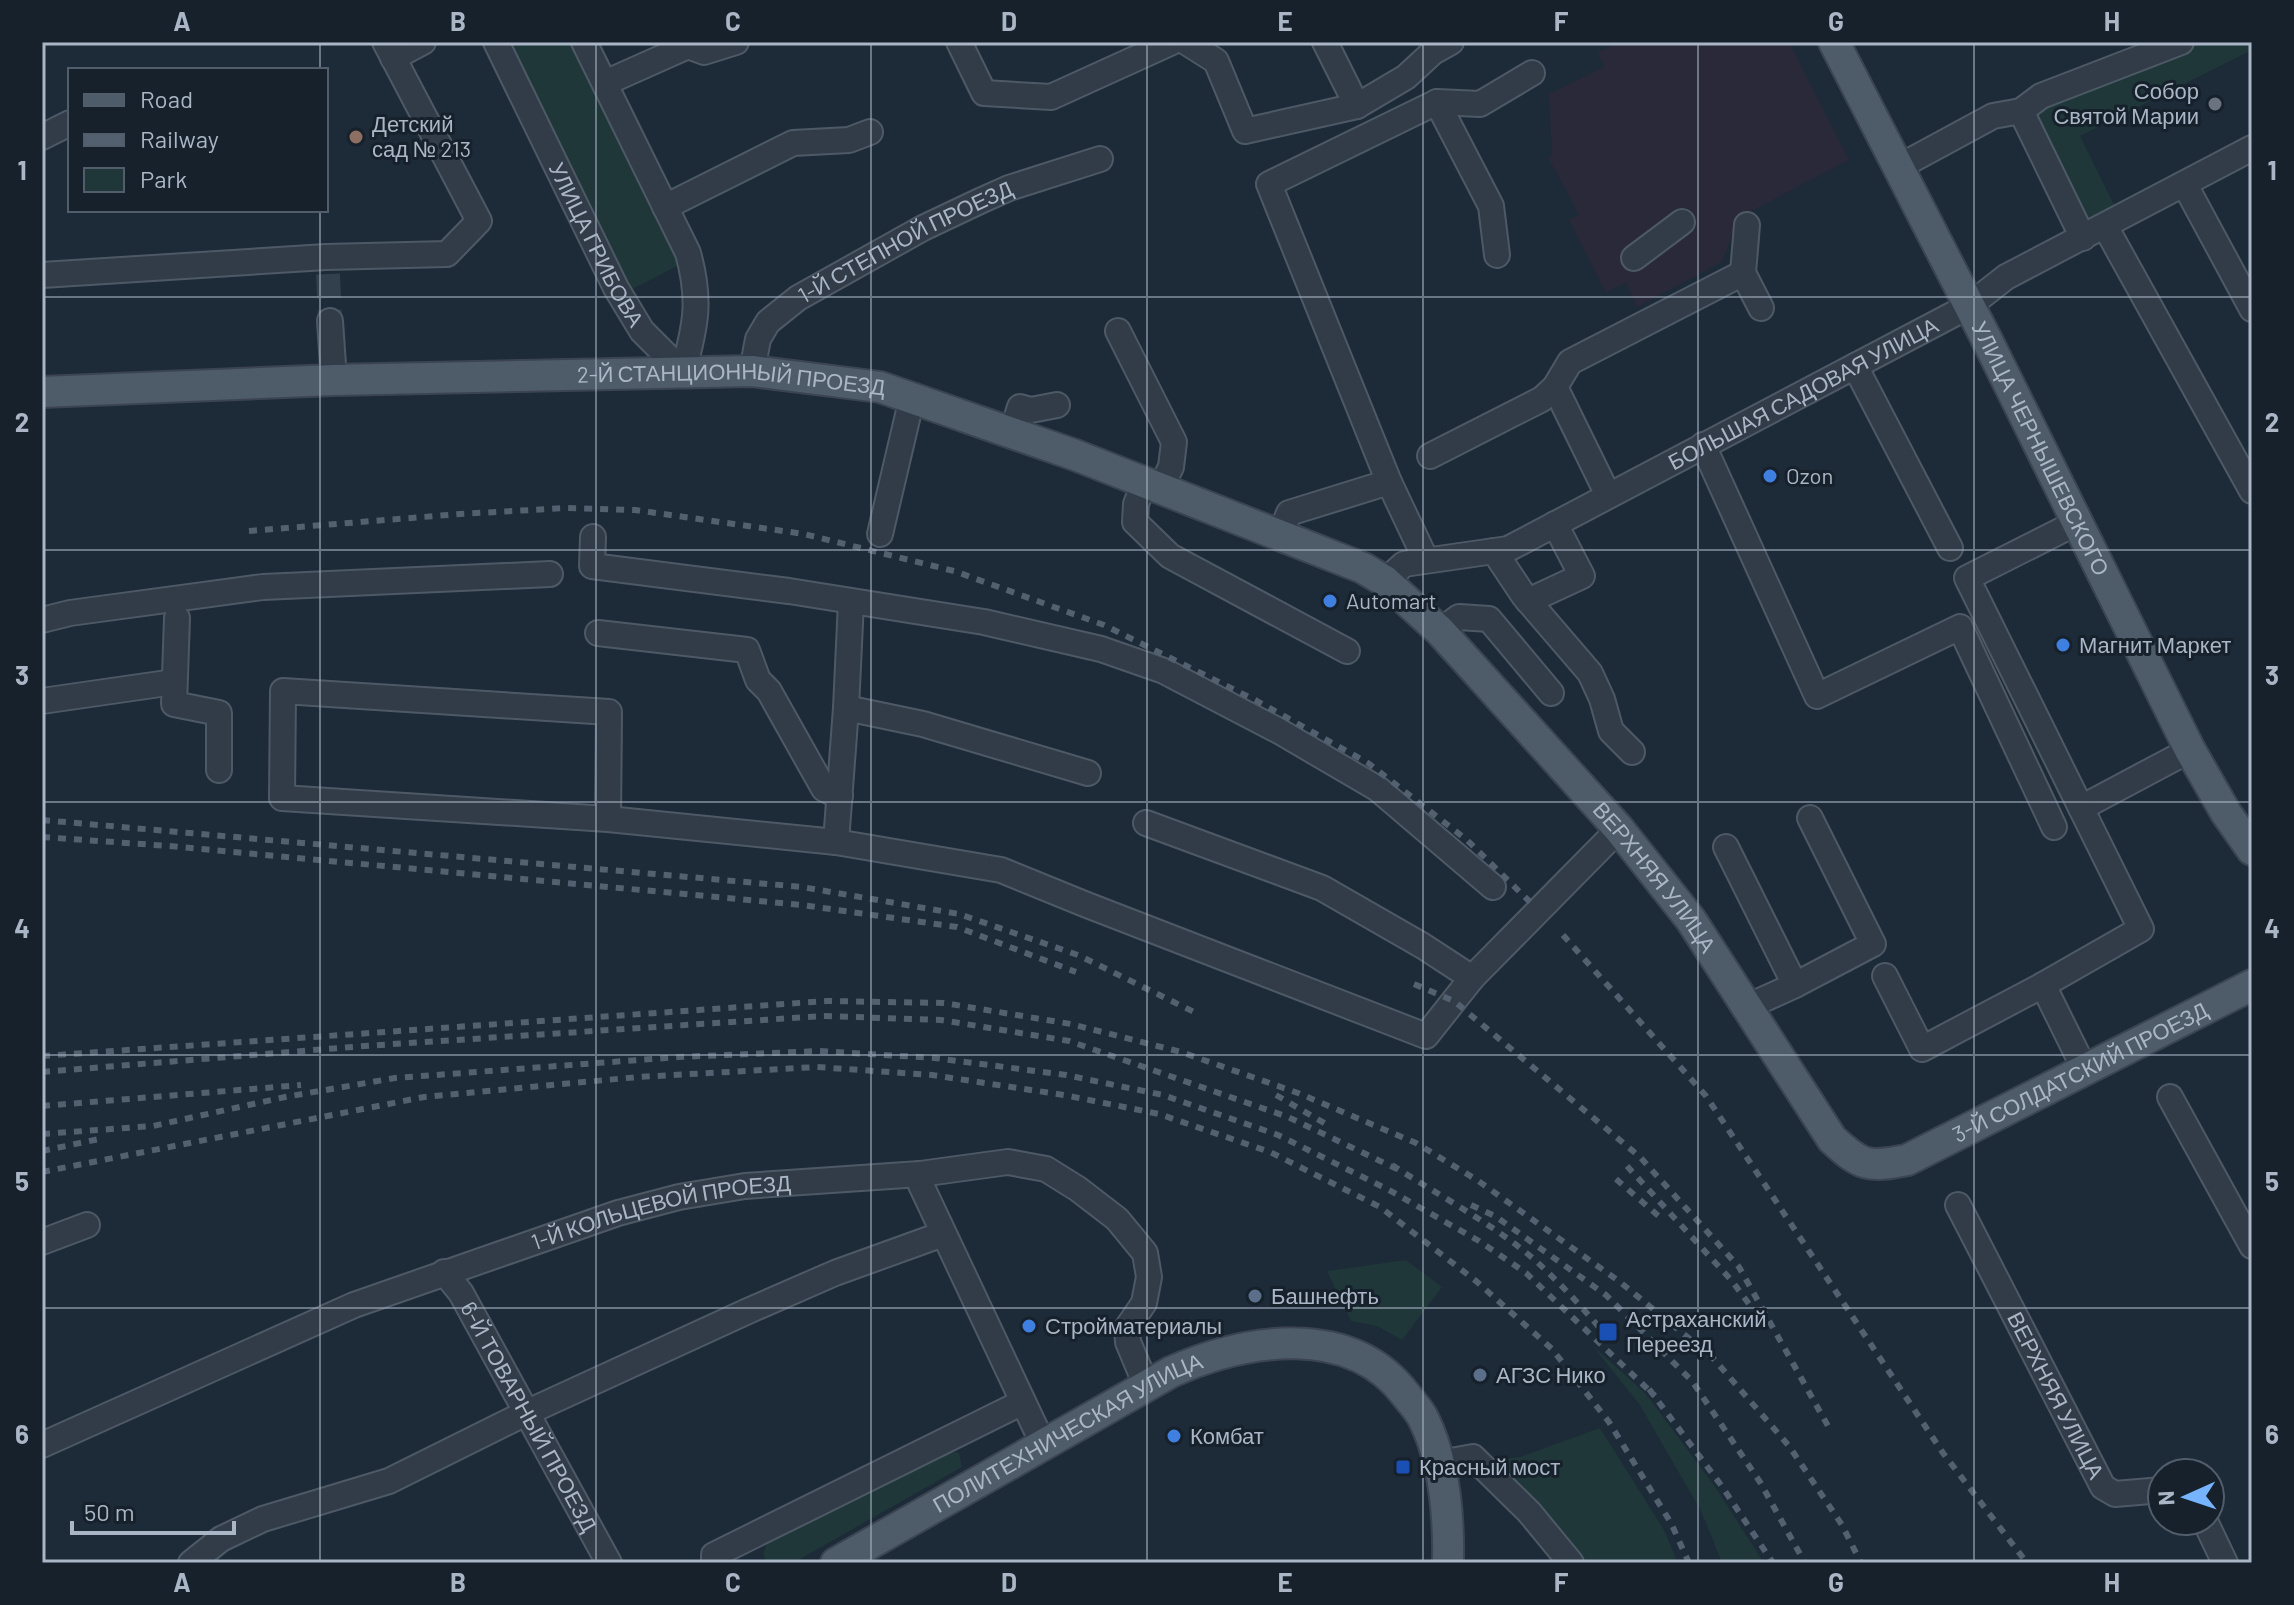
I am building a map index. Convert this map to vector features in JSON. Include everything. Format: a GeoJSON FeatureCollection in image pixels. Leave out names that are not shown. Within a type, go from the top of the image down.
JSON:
{"type":"FeatureCollection","features":[{"type":"Feature","properties":{"kind":"main road","name":"УЛИЦА ЧЕРНЫШЕВСКОГО"},"geometry":{"type":"LineString","coordinates":[[1834,42],[2190,750],[2226,813],[2252,850]]}},
{"type":"Feature","properties":{"kind":"main road","name":"2-Й СТАНЦИОННЫЙ ПРОЕЗД"},"geometry":{"type":"LineString","coordinates":[[42,392],[334,380],[752,371],[880,387],[1153,484],[1363,568],[1385,581]]}},
{"type":"Feature","properties":{"kind":"main road","name":"ВЕРХНЯЯ УЛИЦА"},"geometry":{"type":"LineString","coordinates":[[1385,581],[1440,631],[1619,829],[1691,920],[1832,1139],[1855,1160],[1880,1165],[1907,1160]]}},
{"type":"Feature","properties":{"kind":"main road","name":"3-Й СОЛДАТСКИЙ ПРОЕЗД"},"geometry":{"type":"LineString","coordinates":[[1907,1160],[2252,985]]}},
{"type":"Feature","properties":{"kind":"main road","name":"ПОЛИТЕХНИЧЕСКАЯ УЛИЦА"},"geometry":{"type":"LineString","coordinates":[[836,1563],[1146,1385],[1206,1357],[1248,1346],[1294,1342],[1345,1351],[1372,1364],[1397,1383],[1423,1418],[1440,1463],[1447,1520],[1448,1563]]}},
{"type":"Feature","properties":{"kind":"street"},"geometry":{"type":"LineString","coordinates":[[42,275],[327,266],[447,254],[479,221],[389,50],[423,42]]}},
{"type":"Feature","properties":{"kind":"street","name":"УЛИЦА ГРИБОВА"},"geometry":{"type":"LineString","coordinates":[[496,42],[616,288],[642,331],[683,372]]}},
{"type":"Feature","properties":{"kind":"street"},"geometry":{"type":"LineString","coordinates":[[584,42],[688,253],[696,282],[697,311],[683,372]]}},
{"type":"Feature","properties":{"kind":"street"},"geometry":{"type":"LineString","coordinates":[[605,83],[688,46],[704,52],[736,42]]}},
{"type":"Feature","properties":{"kind":"street"},"geometry":{"type":"LineString","coordinates":[[959,42],[984,93],[1051,97],[1172,42]]}},
{"type":"Feature","properties":{"kind":"street"},"geometry":{"type":"LineString","coordinates":[[1186,42],[1216,61],[1245,131],[1357,106],[1406,77],[1433,52],[1451,42]]}},
{"type":"Feature","properties":{"kind":"street"},"geometry":{"type":"LineString","coordinates":[[1325,42],[1357,106]]}},
{"type":"Feature","properties":{"kind":"street"},"geometry":{"type":"LineString","coordinates":[[1897,168],[1993,116],[2021,111],[2041,96],[2181,42]]}},
{"type":"Feature","properties":{"kind":"street"},"geometry":{"type":"LineString","coordinates":[[1426,560],[1389,482],[1269,184],[1437,102],[1480,104],[1532,73]]}},
{"type":"Feature","properties":{"kind":"street"},"geometry":{"type":"LineString","coordinates":[[1437,102],[1491,206],[1497,255]]}},
{"type":"Feature","properties":{"kind":"street"},"geometry":{"type":"LineString","coordinates":[[2021,111],[2083,238]]}},
{"type":"Feature","properties":{"kind":"street"},"geometry":{"type":"LineString","coordinates":[[42,137],[68,124]]}},
{"type":"Feature","properties":{"kind":"street"},"geometry":{"type":"LineString","coordinates":[[665,207],[793,143],[849,140],[870,132]]}},
{"type":"Feature","properties":{"kind":"street","name":"БОЛЬШАЯ САДОВАЯ УЛИЦА"},"geometry":{"type":"LineString","coordinates":[[1385,581],[1404,564],[1508,549],[1969,306],[2006,277],[2252,148]]}},
{"type":"Feature","properties":{"kind":"street","name":"1-Й СТЕПНОЙ ПРОЕЗД"},"geometry":{"type":"LineString","coordinates":[[752,371],[758,339],[768,322],[798,298],[838,273],[1009,188],[1100,159]]}},
{"type":"Feature","properties":{"kind":"street"},"geometry":{"type":"LineString","coordinates":[[2185,185],[2252,309]]}},
{"type":"Feature","properties":{"kind":"street"},"geometry":{"type":"LineString","coordinates":[[1634,258],[1682,222]]}},
{"type":"Feature","properties":{"kind":"street"},"geometry":{"type":"LineString","coordinates":[[1747,225],[1743,273],[1761,308]]}},
{"type":"Feature","properties":{"kind":"street"},"geometry":{"type":"LineString","coordinates":[[2105,226],[2252,491]]}},
{"type":"Feature","properties":{"kind":"street"},"geometry":{"type":"LineString","coordinates":[[1430,456],[1542,399],[1555,387],[1570,362],[1743,273]]}},
{"type":"Feature","properties":{"kind":"street"},"geometry":{"type":"LineString","coordinates":[[330,321],[334,380]]}},
{"type":"Feature","properties":{"kind":"street"},"geometry":{"type":"LineString","coordinates":[[1118,331],[1174,442],[1171,467],[1136,504],[1135,522],[1170,556],[1347,651]]}},
{"type":"Feature","properties":{"kind":"street"},"geometry":{"type":"LineString","coordinates":[[1855,366],[1950,548]]}},
{"type":"Feature","properties":{"kind":"street"},"geometry":{"type":"LineString","coordinates":[[1555,387],[1608,495]]}},
{"type":"Feature","properties":{"kind":"street"},"geometry":{"type":"LineString","coordinates":[[880,534],[912,398]]}},
{"type":"Feature","properties":{"kind":"street"},"geometry":{"type":"LineString","coordinates":[[1012,432],[1020,407],[1031,410],[1057,405]]}},
{"type":"Feature","properties":{"kind":"street"},"geometry":{"type":"LineString","coordinates":[[1703,445],[1817,696],[1960,627],[2054,827]]}},
{"type":"Feature","properties":{"kind":"street"},"geometry":{"type":"LineString","coordinates":[[1280,535],[1289,513],[1389,482]]}},
{"type":"Feature","properties":{"kind":"street"},"geometry":{"type":"LineString","coordinates":[[1885,976],[1922,1049],[2141,929],[1967,578],[2076,523]]}},
{"type":"Feature","properties":{"kind":"street"},"geometry":{"type":"LineString","coordinates":[[1528,601],[1582,576],[1555,524]]}},
{"type":"Feature","properties":{"kind":"street"},"geometry":{"type":"LineString","coordinates":[[593,537],[592,566],[789,591],[984,622],[1101,649],[1164,671],[1279,731],[1378,789],[1493,887]]}},
{"type":"Feature","properties":{"kind":"street"},"geometry":{"type":"LineString","coordinates":[[1494,551],[1528,601],[1590,673],[1602,699],[1611,731],[1632,752]]}},
{"type":"Feature","properties":{"kind":"street"},"geometry":{"type":"LineString","coordinates":[[42,620],[70,613],[263,587],[550,574]]}},
{"type":"Feature","properties":{"kind":"street"},"geometry":{"type":"LineString","coordinates":[[836,842],[851,602]]}},
{"type":"Feature","properties":{"kind":"street"},"geometry":{"type":"LineString","coordinates":[[1440,631],[1459,617],[1489,619],[1551,693]]}},
{"type":"Feature","properties":{"kind":"street"},"geometry":{"type":"LineString","coordinates":[[177,618],[174,704],[219,713],[219,770]]}},
{"type":"Feature","properties":{"kind":"street"},"geometry":{"type":"LineString","coordinates":[[598,633],[747,650],[758,680],[769,691],[824,789],[840,796]]}},
{"type":"Feature","properties":{"kind":"street"},"geometry":{"type":"LineString","coordinates":[[42,701],[174,682]]}},
{"type":"Feature","properties":{"kind":"street"},"geometry":{"type":"LineString","coordinates":[[608,819],[609,712],[283,691],[282,798],[608,819],[836,842],[1001,870],[1426,1036],[1472,978],[1619,829]]}},
{"type":"Feature","properties":{"kind":"street"},"geometry":{"type":"LineString","coordinates":[[846,708],[923,724],[1088,773]]}},
{"type":"Feature","properties":{"kind":"street"},"geometry":{"type":"LineString","coordinates":[[2081,808],[2190,750]]}},
{"type":"Feature","properties":{"kind":"street"},"geometry":{"type":"LineString","coordinates":[[1747,1007],[1873,944],[1810,818]]}},
{"type":"Feature","properties":{"kind":"street"},"geometry":{"type":"LineString","coordinates":[[1146,823],[1322,888],[1472,978]]}},
{"type":"Feature","properties":{"kind":"street"},"geometry":{"type":"LineString","coordinates":[[1726,847],[1795,985]]}},
{"type":"Feature","properties":{"kind":"street"},"geometry":{"type":"LineString","coordinates":[[2043,985],[2084,1068]]}},
{"type":"Feature","properties":{"kind":"street"},"geometry":{"type":"LineString","coordinates":[[2170,1097],[2252,1246]]}},
{"type":"Feature","properties":{"kind":"street","name":"1-Й КОЛЬЦЕВОЙ ПРОЕЗД"},"geometry":{"type":"LineString","coordinates":[[42,1445],[354,1305],[618,1213],[679,1197],[745,1186],[920,1174],[1008,1162],[1046,1169],[1117,1219],[1145,1253],[1149,1277],[1144,1303],[1127,1328],[1128,1342],[1146,1385]]}},
{"type":"Feature","properties":{"kind":"street"},"geometry":{"type":"LineString","coordinates":[[920,1174],[921,1185],[943,1234],[1043,1444]]}},
{"type":"Feature","properties":{"kind":"street","name":"ВЕРХНЯЯ УЛИЦА"},"geometry":{"type":"LineString","coordinates":[[1958,1205],[2103,1487],[2115,1494],[2146,1491]]}},
{"type":"Feature","properties":{"kind":"street"},"geometry":{"type":"LineString","coordinates":[[42,1242],[87,1225]]}},
{"type":"Feature","properties":{"kind":"street"},"geometry":{"type":"LineString","coordinates":[[191,1563],[221,1539],[263,1519],[389,1481],[526,1413],[821,1279],[943,1234]]}},
{"type":"Feature","properties":{"kind":"street","name":"6-Й ТОВАРНЫЙ ПРОЕЗД"},"geometry":{"type":"LineString","coordinates":[[444,1272],[461,1293],[609,1563]]}},
{"type":"Feature","properties":{"kind":"street"},"geometry":{"type":"LineString","coordinates":[[714,1563],[714,1555],[1023,1402]]}},
{"type":"Feature","properties":{"kind":"street"},"geometry":{"type":"LineString","coordinates":[[1440,1463],[1473,1457],[1529,1512],[1571,1563]]}},
{"type":"Feature","properties":{"kind":"street"},"geometry":{"type":"LineString","coordinates":[[2213,1537],[2225,1563]]}},
{"type":"Feature","properties":{"kind":"shaded area"},"geometry":{"type":"Polygon","coordinates":[[[1620,42],[1789,42],[1849,160],[1738,218],[1722,262],[1637,307],[1626,282],[1606,293],[1569,220],[1579,215],[1548,157],[1552,154],[1549,94],[1604,67],[1598,52],[1620,42]]]}},
{"type":"Feature","properties":{"kind":"green space"},"geometry":{"type":"Polygon","coordinates":[[[504,42],[571,42],[679,260],[677,266],[631,290],[624,287],[504,42]]]}},
{"type":"Feature","properties":{"kind":"green space"},"geometry":{"type":"Polygon","coordinates":[[[2195,42],[2252,42],[2252,50],[2080,136],[2115,207],[2088,221],[2035,111],[2195,42]]]}},
{"type":"Feature","properties":{"kind":"green space"},"geometry":{"type":"Polygon","coordinates":[[[1406,1260],[1442,1287],[1402,1340],[1377,1326],[1351,1321],[1327,1271],[1406,1260]]]}},
{"type":"Feature","properties":{"kind":"green space"},"geometry":{"type":"Polygon","coordinates":[[[1592,1345],[1646,1394],[1716,1488],[1764,1563],[1722,1563],[1701,1511],[1640,1405],[1592,1345]]]}},
{"type":"Feature","properties":{"kind":"green space"},"geometry":{"type":"Polygon","coordinates":[[[1600,1428],[1664,1530],[1678,1563],[1582,1563],[1487,1461],[1520,1457],[1600,1428]]]}},
{"type":"Feature","properties":{"kind":"green space"},"geometry":{"type":"Polygon","coordinates":[[[948,1450],[959,1453],[962,1467],[793,1563],[767,1563],[763,1554],[769,1538],[948,1450]]]}},
{"type":"Feature","properties":{"kind":"tunnel"},"geometry":{"type":"LineString","coordinates":[[328,274],[330,321]]}},
{"type":"Feature","properties":{"kind":"railway"},"geometry":{"type":"LineString","coordinates":[[249,531],[566,508],[635,510],[804,534],[954,571],[1104,625],[1257,701],[1368,763],[1467,840],[1530,902]]}},
{"type":"Feature","properties":{"kind":"railway"},"geometry":{"type":"LineString","coordinates":[[42,820],[802,887],[959,914],[1078,955],[1194,1012]]}},
{"type":"Feature","properties":{"kind":"railway"},"geometry":{"type":"LineString","coordinates":[[42,837],[802,905],[957,927],[1076,972]]}},
{"type":"Feature","properties":{"kind":"railway"},"geometry":{"type":"LineString","coordinates":[[1563,935],[1706,1096],[1943,1453],[2027,1563]]}},
{"type":"Feature","properties":{"kind":"railway"},"geometry":{"type":"LineString","coordinates":[[1414,984],[1454,1001],[1640,1157],[1739,1267],[1828,1426]]}},
{"type":"Feature","properties":{"kind":"railway"},"geometry":{"type":"LineString","coordinates":[[42,1056],[827,1001],[944,1003],[1071,1024],[1181,1052],[1298,1093],[1416,1143],[1477,1180],[1620,1282],[1713,1358],[1789,1446],[1842,1525],[1861,1563]]}},
{"type":"Feature","properties":{"kind":"railway"},"geometry":{"type":"LineString","coordinates":[[42,1072],[364,1046],[824,1016],[941,1020],[1069,1041],[1288,1117],[1399,1170]]}},
{"type":"Feature","properties":{"kind":"railway"},"geometry":{"type":"LineString","coordinates":[[42,1134],[153,1126],[285,1097],[395,1078],[679,1057],[819,1051],[935,1058],[1066,1075],[1163,1095],[1278,1135],[1389,1190],[1479,1241],[1526,1273],[1655,1396]]}},
{"type":"Feature","properties":{"kind":"railway"},"geometry":{"type":"LineString","coordinates":[[42,1172],[424,1097],[638,1077],[817,1067],[932,1075],[1064,1095],[1159,1114],[1270,1152],[1380,1207],[1476,1281],[1552,1349],[1609,1422],[1671,1523],[1689,1563]]}},
{"type":"Feature","properties":{"kind":"railway"},"geometry":{"type":"LineString","coordinates":[[42,1106],[301,1085]]}},
{"type":"Feature","properties":{"kind":"railway"},"geometry":{"type":"LineString","coordinates":[[1276,1095],[1331,1127]]}},
{"type":"Feature","properties":{"kind":"railway"},"geometry":{"type":"LineString","coordinates":[[42,1151],[104,1138]]}},
{"type":"Feature","properties":{"kind":"railway"},"geometry":{"type":"LineString","coordinates":[[1392,1165],[1520,1248],[1563,1287],[1604,1333]]}},
{"type":"Feature","properties":{"kind":"railway"},"geometry":{"type":"LineString","coordinates":[[1627,1166],[1732,1281],[1749,1304]]}},
{"type":"Feature","properties":{"kind":"railway"},"geometry":{"type":"LineString","coordinates":[[1616,1179],[1663,1220]]}},
{"type":"Feature","properties":{"kind":"railway"},"geometry":{"type":"LineString","coordinates":[[1471,1205],[1495,1216],[1606,1295],[1692,1381],[1760,1482],[1805,1563]]}},
{"type":"Feature","properties":{"kind":"railway"},"geometry":{"type":"LineString","coordinates":[[1649,1389],[1721,1485],[1773,1563]]}},
{"type":"Feature","properties":{"kind":"place","name":"Собор Святой Марии"},"geometry":{"type":"Point","coordinates":[2215,104]}},
{"type":"Feature","properties":{"kind":"place","name":"Детский сад № 213"},"geometry":{"type":"Point","coordinates":[356,137]}},
{"type":"Feature","properties":{"kind":"place","name":"Ozon"},"geometry":{"type":"Point","coordinates":[1770,476]}},
{"type":"Feature","properties":{"kind":"place","name":"Automart"},"geometry":{"type":"Point","coordinates":[1330,601]}},
{"type":"Feature","properties":{"kind":"place","name":"Магнит Маркет"},"geometry":{"type":"Point","coordinates":[2063,645]}},
{"type":"Feature","properties":{"kind":"place","name":"Башнефть"},"geometry":{"type":"Point","coordinates":[1255,1296]}},
{"type":"Feature","properties":{"kind":"place","name":"Стройматериалы"},"geometry":{"type":"Point","coordinates":[1029,1326]}},
{"type":"Feature","properties":{"kind":"place","name":"Астраханский Переезд"},"geometry":{"type":"Point","coordinates":[1608,1332]}},
{"type":"Feature","properties":{"kind":"place","name":"АГЗС Нико"},"geometry":{"type":"Point","coordinates":[1480,1375]}},
{"type":"Feature","properties":{"kind":"place","name":"Комбат"},"geometry":{"type":"Point","coordinates":[1174,1436]}},
{"type":"Feature","properties":{"kind":"place","name":"Красный мост"},"geometry":{"type":"Point","coordinates":[1403,1467]}}]}
